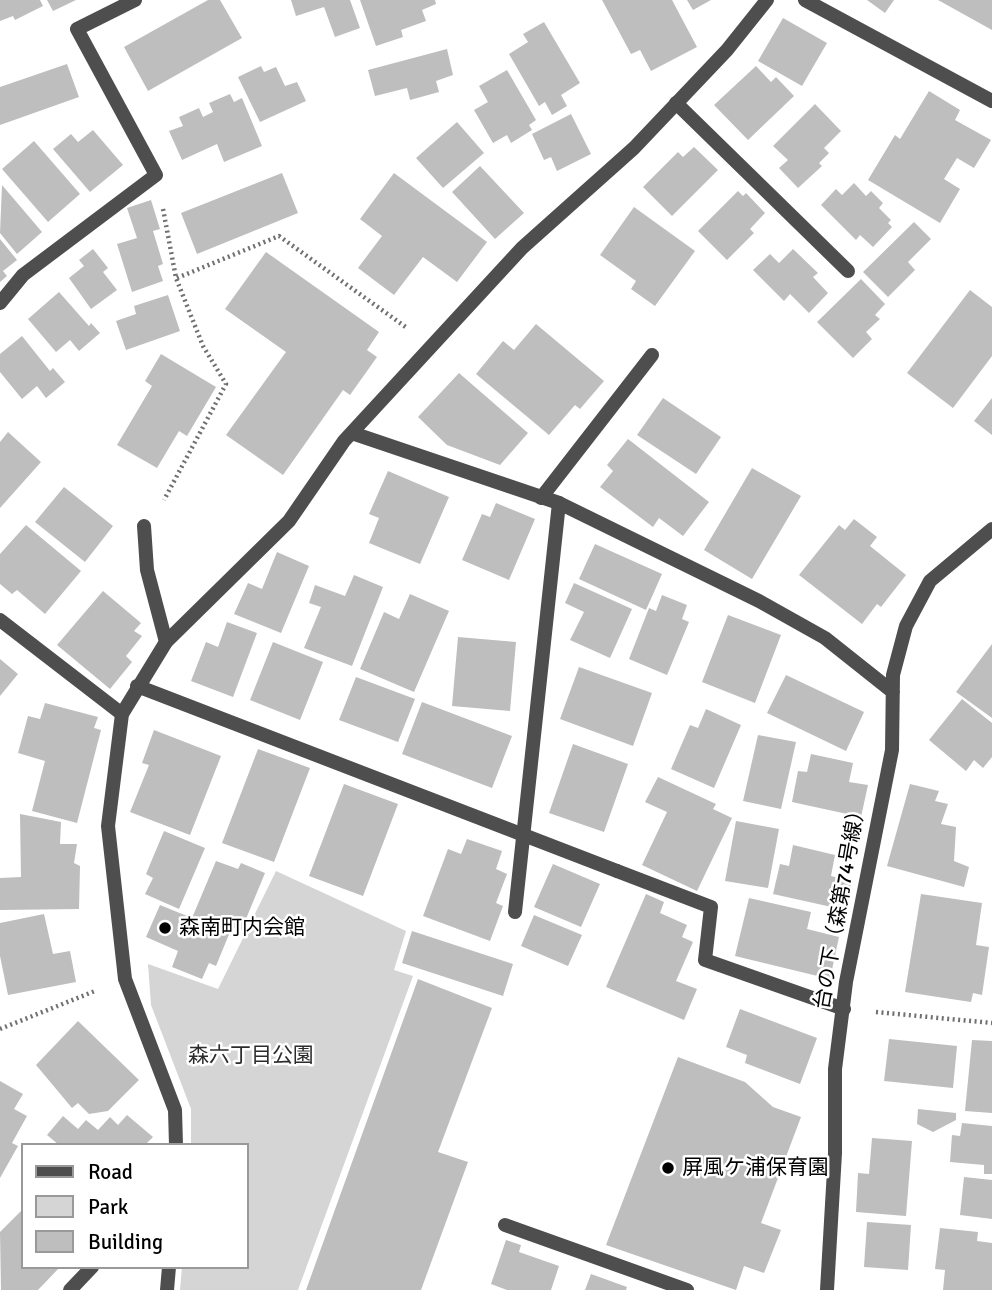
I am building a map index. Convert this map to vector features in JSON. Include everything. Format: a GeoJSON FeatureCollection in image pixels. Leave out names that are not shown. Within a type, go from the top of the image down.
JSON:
{"type":"FeatureCollection","features":[{"type":"Feature","properties":{"kind":"street"},"geometry":{"type":"LineString","coordinates":[[0,303],[23,275],[156,175],[77,29],[135,0]]}},
{"type":"Feature","properties":{"kind":"street"},"geometry":{"type":"LineString","coordinates":[[176,1143],[176,1110],[125,979],[108,826],[122,714],[166,642],[289,521],[352,433],[522,248],[634,148],[727,50],[767,0]]}},
{"type":"Feature","properties":{"kind":"street"},"geometry":{"type":"LineString","coordinates":[[805,0],[992,101]]}},
{"type":"Feature","properties":{"kind":"street"},"geometry":{"type":"LineString","coordinates":[[677,103],[848,271]]}},
{"type":"Feature","properties":{"kind":"street"},"geometry":{"type":"LineString","coordinates":[[541,498],[652,355]]}},
{"type":"Feature","properties":{"kind":"street"},"geometry":{"type":"LineString","coordinates":[[352,433],[559,503],[759,601],[825,638],[893,692]]}},
{"type":"Feature","properties":{"kind":"street"},"geometry":{"type":"LineString","coordinates":[[515,912],[559,503]]}},
{"type":"Feature","properties":{"kind":"street","name":"台の下（森第74号線）"},"geometry":{"type":"LineString","coordinates":[[827,1290],[835,1153],[835,1069],[867,866],[891,750],[893,675],[906,626],[930,581],[992,529]]}},
{"type":"Feature","properties":{"kind":"street"},"geometry":{"type":"LineString","coordinates":[[144,530],[147,570],[166,642]]}},
{"type":"Feature","properties":{"kind":"street"},"geometry":{"type":"LineString","coordinates":[[0,620],[122,714]]}},
{"type":"Feature","properties":{"kind":"street"},"geometry":{"type":"LineString","coordinates":[[137,686],[711,907],[705,960],[844,1009]]}},
{"type":"Feature","properties":{"kind":"street"},"geometry":{"type":"LineString","coordinates":[[505,1225],[687,1290]]}},
{"type":"Feature","properties":{"kind":"street"},"geometry":{"type":"LineString","coordinates":[[70,1290],[90,1269]]}},
{"type":"Feature","properties":{"kind":"street"},"geometry":{"type":"LineString","coordinates":[[167,1290],[169,1269]]}},
{"type":"Feature","properties":{"kind":"path"},"geometry":{"type":"LineString","coordinates":[[144,530],[226,384],[203,346],[177,278],[166,218]]}},
{"type":"Feature","properties":{"kind":"path"},"geometry":{"type":"LineString","coordinates":[[177,278],[279,236],[433,346]]}},
{"type":"Feature","properties":{"kind":"path"},"geometry":{"type":"LineString","coordinates":[[0,1029],[125,979]]}},
{"type":"Feature","properties":{"kind":"path"},"geometry":{"type":"LineString","coordinates":[[844,1009],[992,1023]]}},
{"type":"Feature","properties":{"kind":"green space","name":"森六丁目公園"},"geometry":{"type":"Polygon","coordinates":[[[276,871],[406,931],[394,970],[413,976],[298,1290],[180,1290],[182,1269],[248,1269],[248,1143],[191,1143],[191,1109],[151,1005],[148,964],[218,989],[276,871]]]}},
{"type":"Feature","properties":{"kind":"building"},"geometry":{"type":"Polygon","coordinates":[[[0,0],[40,0],[43,6],[15,20],[13,16],[0,21],[0,0]]]}},
{"type":"Feature","properties":{"kind":"building"},"geometry":{"type":"Polygon","coordinates":[[[47,0],[76,0],[53,11],[47,0]]]}},
{"type":"Feature","properties":{"kind":"building"},"geometry":{"type":"Polygon","coordinates":[[[208,0],[220,0],[242,38],[148,91],[124,47],[208,0]]]}},
{"type":"Feature","properties":{"kind":"building"},"geometry":{"type":"Polygon","coordinates":[[[291,0],[350,0],[360,28],[335,37],[324,7],[296,16],[291,0]]]}},
{"type":"Feature","properties":{"kind":"building"},"geometry":{"type":"Polygon","coordinates":[[[360,0],[435,0],[436,4],[422,10],[426,21],[401,30],[403,37],[376,46],[360,0]]]}},
{"type":"Feature","properties":{"kind":"building"},"geometry":{"type":"Polygon","coordinates":[[[602,0],[672,0],[697,47],[651,71],[640,50],[631,54],[602,0]]]}},
{"type":"Feature","properties":{"kind":"building"},"geometry":{"type":"Polygon","coordinates":[[[687,0],[711,0],[693,10],[687,0]]]}},
{"type":"Feature","properties":{"kind":"building"},"geometry":{"type":"Polygon","coordinates":[[[867,0],[894,0],[885,13],[867,0]]]}},
{"type":"Feature","properties":{"kind":"building"},"geometry":{"type":"Polygon","coordinates":[[[938,0],[992,0],[992,30],[938,0]]]}},
{"type":"Feature","properties":{"kind":"building"},"geometry":{"type":"Polygon","coordinates":[[[783,18],[827,43],[802,86],[758,61],[783,18]]]}},
{"type":"Feature","properties":{"kind":"building"},"geometry":{"type":"Polygon","coordinates":[[[544,22],[580,83],[561,95],[567,106],[552,115],[545,102],[539,106],[509,54],[528,42],[523,34],[544,22]]]}},
{"type":"Feature","properties":{"kind":"building"},"geometry":{"type":"Polygon","coordinates":[[[447,49],[453,75],[436,81],[439,92],[410,100],[407,88],[375,96],[368,70],[447,49]]]}},
{"type":"Feature","properties":{"kind":"building"},"geometry":{"type":"Polygon","coordinates":[[[67,64],[79,97],[0,125],[0,87],[67,64]]]}},
{"type":"Feature","properties":{"kind":"building"},"geometry":{"type":"Polygon","coordinates":[[[261,66],[264,72],[276,67],[285,86],[297,82],[306,101],[260,122],[238,77],[261,66]]]}},
{"type":"Feature","properties":{"kind":"building"},"geometry":{"type":"Polygon","coordinates":[[[756,66],[771,82],[776,77],[794,96],[748,140],[714,105],[756,66]]]}},
{"type":"Feature","properties":{"kind":"building"},"geometry":{"type":"Polygon","coordinates":[[[507,70],[536,120],[529,125],[532,130],[511,143],[507,135],[493,143],[474,110],[488,102],[479,86],[507,70]]]}},
{"type":"Feature","properties":{"kind":"building"},"geometry":{"type":"Polygon","coordinates":[[[929,91],[960,110],[955,120],[991,140],[974,168],[957,158],[944,179],[960,189],[940,223],[868,180],[895,135],[900,139],[929,91]]]}},
{"type":"Feature","properties":{"kind":"building"},"geometry":{"type":"Polygon","coordinates":[[[230,94],[234,102],[242,98],[262,146],[224,162],[217,144],[182,160],[169,131],[183,126],[179,117],[199,108],[203,117],[213,112],[209,103],[230,94]]]}},
{"type":"Feature","properties":{"kind":"building"},"geometry":{"type":"Polygon","coordinates":[[[815,104],[841,131],[824,148],[829,153],[819,163],[822,166],[798,188],[779,168],[788,160],[773,146],[815,104]]]}},
{"type":"Feature","properties":{"kind":"building"},"geometry":{"type":"Polygon","coordinates":[[[571,114],[591,154],[557,171],[551,157],[544,160],[532,134],[571,114]]]}},
{"type":"Feature","properties":{"kind":"building"},"geometry":{"type":"Polygon","coordinates":[[[457,122],[484,153],[443,188],[416,158],[457,122]]]}},
{"type":"Feature","properties":{"kind":"building"},"geometry":{"type":"Polygon","coordinates":[[[93,130],[123,165],[90,192],[53,149],[71,134],[78,142],[93,130]]]}},
{"type":"Feature","properties":{"kind":"building"},"geometry":{"type":"Polygon","coordinates":[[[34,141],[80,194],[48,222],[2,169],[34,141]]]}},
{"type":"Feature","properties":{"kind":"building"},"geometry":{"type":"Polygon","coordinates":[[[694,147],[718,170],[672,216],[643,187],[678,152],[683,157],[694,147]]]}},
{"type":"Feature","properties":{"kind":"building"},"geometry":{"type":"Polygon","coordinates":[[[480,166],[524,213],[495,239],[452,192],[480,166]]]}},
{"type":"Feature","properties":{"kind":"building"},"geometry":{"type":"Polygon","coordinates":[[[282,173],[298,213],[197,254],[181,213],[282,173]]]}},
{"type":"Feature","properties":{"kind":"building"},"geometry":{"type":"Polygon","coordinates":[[[394,173],[487,242],[457,282],[423,257],[394,295],[358,268],[382,236],[360,219],[394,173]]]}},
{"type":"Feature","properties":{"kind":"building"},"geometry":{"type":"Polygon","coordinates":[[[854,183],[866,196],[871,191],[883,203],[879,208],[891,220],[888,223],[892,227],[873,247],[860,235],[856,240],[821,205],[836,189],[842,195],[854,183]]]}},
{"type":"Feature","properties":{"kind":"building"},"geometry":{"type":"Polygon","coordinates":[[[2,185],[42,232],[17,254],[0,233],[2,185]]]}},
{"type":"Feature","properties":{"kind":"building"},"geometry":{"type":"Polygon","coordinates":[[[738,191],[743,196],[746,193],[765,213],[750,229],[754,233],[727,260],[698,231],[738,191]]]}},
{"type":"Feature","properties":{"kind":"building"},"geometry":{"type":"Polygon","coordinates":[[[151,200],[160,229],[153,231],[163,264],[158,266],[163,281],[132,292],[117,244],[137,238],[127,208],[151,200]]]}},
{"type":"Feature","properties":{"kind":"building"},"geometry":{"type":"Polygon","coordinates":[[[634,207],[695,251],[655,306],[631,289],[636,281],[600,255],[634,207]]]}},
{"type":"Feature","properties":{"kind":"building"},"geometry":{"type":"Polygon","coordinates":[[[914,222],[931,239],[908,262],[915,270],[888,297],[863,272],[914,222]]]}},
{"type":"Feature","properties":{"kind":"building"},"geometry":{"type":"Polygon","coordinates":[[[0,239],[17,260],[3,271],[7,276],[0,282],[0,239]]]}},
{"type":"Feature","properties":{"kind":"building"},"geometry":{"type":"Polygon","coordinates":[[[93,249],[108,268],[103,272],[117,290],[91,309],[69,278],[84,266],[79,260],[93,249]]]}},
{"type":"Feature","properties":{"kind":"building"},"geometry":{"type":"Polygon","coordinates":[[[793,249],[818,273],[813,277],[828,293],[809,313],[790,294],[784,301],[753,270],[770,254],[779,263],[793,249]]]}},
{"type":"Feature","properties":{"kind":"building"},"geometry":{"type":"Polygon","coordinates":[[[266,252],[379,332],[367,350],[377,357],[350,395],[343,390],[283,475],[226,435],[286,352],[225,309],[266,252]]]}},
{"type":"Feature","properties":{"kind":"building"},"geometry":{"type":"Polygon","coordinates":[[[861,279],[885,304],[875,315],[880,319],[866,332],[872,339],[853,358],[817,322],[861,279]]]}},
{"type":"Feature","properties":{"kind":"building"},"geometry":{"type":"Polygon","coordinates":[[[970,290],[992,307],[992,356],[953,408],[907,373],[970,290]]]}},
{"type":"Feature","properties":{"kind":"building"},"geometry":{"type":"Polygon","coordinates":[[[59,292],[89,326],[91,323],[100,333],[79,351],[70,340],[56,352],[28,319],[59,292]]]}},
{"type":"Feature","properties":{"kind":"building"},"geometry":{"type":"Polygon","coordinates":[[[168,295],[180,331],[126,350],[116,321],[136,314],[134,306],[168,295]]]}},
{"type":"Feature","properties":{"kind":"building"},"geometry":{"type":"Polygon","coordinates":[[[536,324],[604,381],[580,409],[575,405],[549,435],[476,374],[503,341],[514,350],[536,324]]]}},
{"type":"Feature","properties":{"kind":"building"},"geometry":{"type":"Polygon","coordinates":[[[22,336],[50,371],[53,368],[65,382],[46,398],[37,386],[22,399],[0,372],[0,354],[22,336]]]}},
{"type":"Feature","properties":{"kind":"building"},"geometry":{"type":"Polygon","coordinates":[[[161,354],[216,387],[187,436],[179,431],[157,468],[117,445],[152,386],[145,381],[161,354]]]}},
{"type":"Feature","properties":{"kind":"building"},"geometry":{"type":"Polygon","coordinates":[[[459,373],[528,433],[500,465],[447,445],[418,417],[459,373]]]}},
{"type":"Feature","properties":{"kind":"building"},"geometry":{"type":"Polygon","coordinates":[[[663,398],[721,437],[696,474],[637,435],[663,398]]]}},
{"type":"Feature","properties":{"kind":"building"},"geometry":{"type":"Polygon","coordinates":[[[992,398],[992,435],[974,421],[992,398]]]}},
{"type":"Feature","properties":{"kind":"building"},"geometry":{"type":"Polygon","coordinates":[[[8,432],[41,462],[0,508],[0,442],[8,432]]]}},
{"type":"Feature","properties":{"kind":"building"},"geometry":{"type":"Polygon","coordinates":[[[628,439],[709,502],[683,536],[659,518],[653,527],[600,487],[613,471],[607,465],[628,439]]]}},
{"type":"Feature","properties":{"kind":"building"},"geometry":{"type":"Polygon","coordinates":[[[752,468],[801,496],[752,579],[704,550],[752,468]]]}},
{"type":"Feature","properties":{"kind":"building"},"geometry":{"type":"Polygon","coordinates":[[[388,471],[449,497],[420,564],[369,543],[379,518],[369,514],[388,471]]]}},
{"type":"Feature","properties":{"kind":"building"},"geometry":{"type":"Polygon","coordinates":[[[64,487],[113,526],[85,562],[35,522],[64,487]]]}},
{"type":"Feature","properties":{"kind":"building"},"geometry":{"type":"Polygon","coordinates":[[[496,503],[535,519],[509,580],[462,560],[482,514],[490,517],[496,503]]]}},
{"type":"Feature","properties":{"kind":"building"},"geometry":{"type":"Polygon","coordinates":[[[854,519],[877,537],[870,546],[906,575],[881,607],[877,604],[862,624],[799,575],[839,525],[845,530],[854,519]]]}},
{"type":"Feature","properties":{"kind":"building"},"geometry":{"type":"Polygon","coordinates":[[[26,525],[81,571],[45,614],[17,590],[12,594],[0,584],[0,554],[26,525]]]}},
{"type":"Feature","properties":{"kind":"building"},"geometry":{"type":"Polygon","coordinates":[[[595,544],[662,574],[646,610],[579,579],[595,544]]]}},
{"type":"Feature","properties":{"kind":"building"},"geometry":{"type":"Polygon","coordinates":[[[277,552],[309,566],[281,633],[234,614],[248,583],[262,589],[277,552]]]}},
{"type":"Feature","properties":{"kind":"building"},"geometry":{"type":"Polygon","coordinates":[[[354,575],[383,587],[352,666],[304,648],[321,607],[309,603],[315,585],[345,596],[354,575]]]}},
{"type":"Feature","properties":{"kind":"building"},"geometry":{"type":"Polygon","coordinates":[[[574,583],[632,609],[610,658],[570,640],[584,612],[565,603],[574,583]]]}},
{"type":"Feature","properties":{"kind":"building"},"geometry":{"type":"Polygon","coordinates":[[[103,591],[141,623],[134,631],[142,636],[126,656],[132,662],[110,689],[57,645],[103,591]]]}},
{"type":"Feature","properties":{"kind":"building"},"geometry":{"type":"Polygon","coordinates":[[[410,594],[449,611],[414,692],[360,669],[384,612],[399,619],[410,594]]]}},
{"type":"Feature","properties":{"kind":"building"},"geometry":{"type":"Polygon","coordinates":[[[662,595],[687,605],[682,619],[689,622],[667,675],[629,659],[649,608],[656,611],[662,595]]]}},
{"type":"Feature","properties":{"kind":"building"},"geometry":{"type":"Polygon","coordinates":[[[728,615],[781,635],[755,703],[702,682],[728,615]]]}},
{"type":"Feature","properties":{"kind":"building"},"geometry":{"type":"Polygon","coordinates":[[[227,622],[257,633],[233,697],[191,681],[206,642],[218,647],[227,622]]]}},
{"type":"Feature","properties":{"kind":"building"},"geometry":{"type":"Polygon","coordinates":[[[458,637],[516,642],[510,711],[452,706],[458,637]]]}},
{"type":"Feature","properties":{"kind":"building"},"geometry":{"type":"Polygon","coordinates":[[[273,642],[323,662],[300,720],[250,700],[273,642]]]}},
{"type":"Feature","properties":{"kind":"building"},"geometry":{"type":"Polygon","coordinates":[[[992,644],[992,718],[956,692],[992,644]]]}},
{"type":"Feature","properties":{"kind":"building"},"geometry":{"type":"Polygon","coordinates":[[[0,659],[18,674],[0,696],[0,659]]]}},
{"type":"Feature","properties":{"kind":"building"},"geometry":{"type":"Polygon","coordinates":[[[579,667],[652,693],[633,746],[560,719],[579,667]]]}},
{"type":"Feature","properties":{"kind":"building"},"geometry":{"type":"Polygon","coordinates":[[[786,675],[864,712],[846,751],[767,713],[786,675]]]}},
{"type":"Feature","properties":{"kind":"building"},"geometry":{"type":"Polygon","coordinates":[[[356,677],[415,699],[398,742],[339,720],[356,677]]]}},
{"type":"Feature","properties":{"kind":"building"},"geometry":{"type":"Polygon","coordinates":[[[962,699],[992,723],[992,757],[983,768],[974,760],[966,771],[929,740],[962,699]]]}},
{"type":"Feature","properties":{"kind":"building"},"geometry":{"type":"Polygon","coordinates":[[[422,702],[512,736],[492,788],[402,754],[422,702]]]}},
{"type":"Feature","properties":{"kind":"building"},"geometry":{"type":"Polygon","coordinates":[[[45,703],[98,717],[94,728],[101,730],[77,823],[32,811],[45,761],[18,753],[28,716],[40,719],[45,703]]]}},
{"type":"Feature","properties":{"kind":"building"},"geometry":{"type":"Polygon","coordinates":[[[706,709],[741,725],[714,788],[671,769],[690,725],[698,728],[706,709]]]}},
{"type":"Feature","properties":{"kind":"building"},"geometry":{"type":"Polygon","coordinates":[[[154,730],[221,756],[190,835],[130,812],[149,765],[142,763],[154,730]]]}},
{"type":"Feature","properties":{"kind":"building"},"geometry":{"type":"Polygon","coordinates":[[[758,735],[796,742],[781,809],[743,801],[758,735]]]}},
{"type":"Feature","properties":{"kind":"building"},"geometry":{"type":"Polygon","coordinates":[[[573,744],[628,764],[604,832],[549,813],[573,744]]]}},
{"type":"Feature","properties":{"kind":"building"},"geometry":{"type":"Polygon","coordinates":[[[258,749],[310,768],[274,862],[222,843],[258,749]]]}},
{"type":"Feature","properties":{"kind":"building"},"geometry":{"type":"Polygon","coordinates":[[[811,754],[853,763],[849,782],[868,785],[861,817],[792,802],[798,771],[807,772],[811,754]]]}},
{"type":"Feature","properties":{"kind":"building"},"geometry":{"type":"Polygon","coordinates":[[[658,777],[716,804],[713,809],[732,818],[697,891],[642,865],[667,812],[645,802],[658,777]]]}},
{"type":"Feature","properties":{"kind":"building"},"geometry":{"type":"Polygon","coordinates":[[[344,784],[398,804],[363,896],[309,876],[344,784]]]}},
{"type":"Feature","properties":{"kind":"building"},"geometry":{"type":"Polygon","coordinates":[[[910,784],[939,791],[935,801],[948,804],[941,824],[956,827],[954,861],[969,867],[964,887],[887,866],[910,784]]]}},
{"type":"Feature","properties":{"kind":"building"},"geometry":{"type":"Polygon","coordinates":[[[20,814],[61,822],[60,844],[77,844],[74,863],[80,866],[79,909],[0,910],[0,878],[21,877],[20,814]]]}},
{"type":"Feature","properties":{"kind":"building"},"geometry":{"type":"Polygon","coordinates":[[[736,821],[779,829],[768,888],[725,881],[736,821]]]}},
{"type":"Feature","properties":{"kind":"building"},"geometry":{"type":"Polygon","coordinates":[[[164,831],[205,848],[179,909],[145,894],[153,878],[146,874],[164,831]]]}},
{"type":"Feature","properties":{"kind":"building"},"geometry":{"type":"Polygon","coordinates":[[[467,839],[502,851],[496,869],[507,874],[496,903],[503,906],[490,941],[423,916],[448,849],[461,854],[467,839]]]}},
{"type":"Feature","properties":{"kind":"building"},"geometry":{"type":"Polygon","coordinates":[[[793,845],[835,855],[831,876],[852,881],[845,910],[773,894],[780,864],[789,866],[793,845]]]}},
{"type":"Feature","properties":{"kind":"building"},"geometry":{"type":"Polygon","coordinates":[[[216,861],[238,869],[241,863],[265,873],[241,931],[232,927],[216,966],[209,963],[202,979],[172,967],[178,951],[146,937],[160,905],[192,918],[216,861]]]}},
{"type":"Feature","properties":{"kind":"building"},"geometry":{"type":"Polygon","coordinates":[[[553,864],[600,884],[581,927],[534,907],[553,864]]]}},
{"type":"Feature","properties":{"kind":"building"},"geometry":{"type":"Polygon","coordinates":[[[646,894],[664,902],[660,913],[687,925],[682,937],[693,942],[676,981],[697,989],[684,1020],[606,987],[646,894]]]}},
{"type":"Feature","properties":{"kind":"building"},"geometry":{"type":"Polygon","coordinates":[[[921,894],[982,903],[976,945],[989,947],[982,995],[973,993],[971,1002],[905,992],[921,894]]]}},
{"type":"Feature","properties":{"kind":"building"},"geometry":{"type":"Polygon","coordinates":[[[749,898],[811,912],[807,929],[839,937],[830,979],[735,956],[749,898]]]}},
{"type":"Feature","properties":{"kind":"building"},"geometry":{"type":"Polygon","coordinates":[[[44,914],[53,954],[70,951],[76,982],[8,995],[0,956],[0,923],[44,914]]]}},
{"type":"Feature","properties":{"kind":"building"},"geometry":{"type":"Polygon","coordinates":[[[534,915],[582,935],[568,966],[521,946],[534,915]]]}},
{"type":"Feature","properties":{"kind":"building"},"geometry":{"type":"Polygon","coordinates":[[[412,931],[513,964],[503,996],[402,963],[412,931]]]}},
{"type":"Feature","properties":{"kind":"building"},"geometry":{"type":"Polygon","coordinates":[[[418,979],[492,1008],[438,1152],[468,1162],[421,1290],[306,1290],[418,979]]]}},
{"type":"Feature","properties":{"kind":"building"},"geometry":{"type":"Polygon","coordinates":[[[740,1009],[817,1038],[800,1084],[745,1063],[747,1055],[726,1047],[740,1009]]]}},
{"type":"Feature","properties":{"kind":"building"},"geometry":{"type":"Polygon","coordinates":[[[78,1021],[139,1080],[108,1111],[89,1114],[78,1103],[72,1108],[36,1065],[78,1021]]]}},
{"type":"Feature","properties":{"kind":"building"},"geometry":{"type":"Polygon","coordinates":[[[889,1039],[957,1046],[953,1088],[884,1081],[889,1039]]]}},
{"type":"Feature","properties":{"kind":"building"},"geometry":{"type":"Polygon","coordinates":[[[972,1040],[992,1041],[992,1113],[965,1111],[972,1040]]]}},
{"type":"Feature","properties":{"kind":"building"},"geometry":{"type":"Polygon","coordinates":[[[678,1057],[745,1082],[773,1107],[801,1117],[761,1223],[781,1230],[764,1273],[744,1266],[736,1290],[606,1245],[678,1057]]]}},
{"type":"Feature","properties":{"kind":"building"},"geometry":{"type":"Polygon","coordinates":[[[0,1081],[23,1094],[14,1109],[27,1116],[12,1143],[18,1146],[0,1178],[0,1081]]]}},
{"type":"Feature","properties":{"kind":"building"},"geometry":{"type":"Polygon","coordinates":[[[918,1109],[956,1113],[956,1120],[933,1132],[917,1124],[918,1109]]]}},
{"type":"Feature","properties":{"kind":"building"},"geometry":{"type":"Polygon","coordinates":[[[127,1115],[153,1137],[147,1143],[57,1143],[47,1135],[63,1116],[78,1129],[86,1120],[98,1130],[110,1117],[118,1125],[127,1115]]]}},
{"type":"Feature","properties":{"kind":"building"},"geometry":{"type":"Polygon","coordinates":[[[962,1123],[992,1126],[992,1174],[984,1174],[984,1165],[950,1162],[952,1135],[960,1136],[962,1123]]]}},
{"type":"Feature","properties":{"kind":"building"},"geometry":{"type":"Polygon","coordinates":[[[872,1138],[912,1141],[906,1216],[856,1212],[858,1173],[869,1174],[872,1138]]]}},
{"type":"Feature","properties":{"kind":"building"},"geometry":{"type":"Polygon","coordinates":[[[964,1177],[992,1180],[992,1219],[960,1215],[964,1177]]]}},
{"type":"Feature","properties":{"kind":"building"},"geometry":{"type":"Polygon","coordinates":[[[21,1211],[21,1269],[58,1269],[38,1290],[1,1290],[0,1232],[21,1211]]]}},
{"type":"Feature","properties":{"kind":"building"},"geometry":{"type":"Polygon","coordinates":[[[867,1222],[911,1225],[908,1270],[864,1267],[867,1222]]]}},
{"type":"Feature","properties":{"kind":"building"},"geometry":{"type":"Polygon","coordinates":[[[940,1228],[978,1232],[977,1241],[992,1243],[992,1290],[943,1290],[945,1270],[935,1269],[940,1228]]]}},
{"type":"Feature","properties":{"kind":"building"},"geometry":{"type":"Polygon","coordinates":[[[506,1240],[521,1245],[519,1252],[559,1266],[551,1290],[507,1290],[491,1284],[506,1240]]]}},
{"type":"Feature","properties":{"kind":"building"},"geometry":{"type":"Polygon","coordinates":[[[591,1274],[627,1287],[626,1290],[585,1290],[591,1274]]]}},
{"type":"Feature","properties":{"kind":"place","name":"森南町内会館"},"geometry":{"type":"Point","coordinates":[165,928]}},
{"type":"Feature","properties":{"kind":"place","name":"屏風ケ浦保育園"},"geometry":{"type":"Point","coordinates":[668,1168]}}]}
